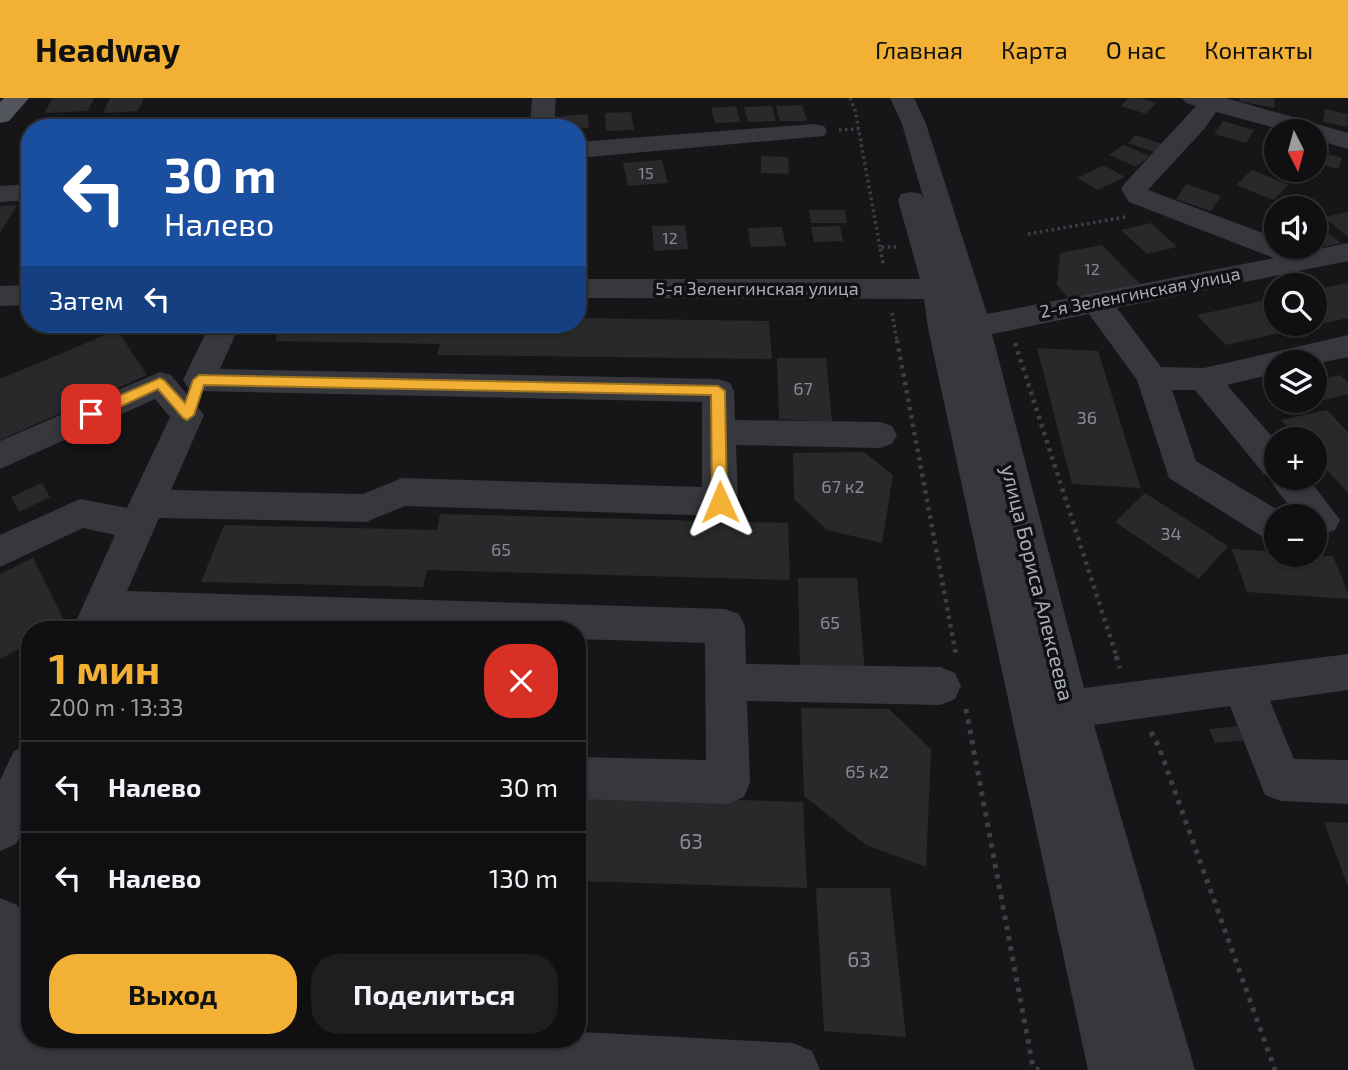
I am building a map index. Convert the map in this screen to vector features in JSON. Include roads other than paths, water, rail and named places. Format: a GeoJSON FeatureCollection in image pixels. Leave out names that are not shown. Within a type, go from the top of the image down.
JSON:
{"type":"FeatureCollection","features":[{"type":"Feature","properties":{"kind":"main road"},"geometry":{"type":"LineString","coordinates":[[0,116],[17,98]]}},
{"type":"Feature","properties":{"kind":"street"},"geometry":{"type":"LineString","coordinates":[[543,119],[544,98]]}},
{"type":"Feature","properties":{"kind":"street"},"geometry":{"type":"LineString","coordinates":[[879,98],[890,125],[937,289],[1115,1070]]}},
{"type":"Feature","properties":{"kind":"street","name":"улица Бориса Алексеева"},"geometry":{"type":"LineString","coordinates":[[902,98],[914,124],[967,289],[991,323],[1068,709],[1168,1070]]}},
{"type":"Feature","properties":{"kind":"street"},"geometry":{"type":"LineString","coordinates":[[1272,119],[1206,100],[1183,138],[1134,189],[1138,196],[1167,209],[1307,260]]}},
{"type":"Feature","properties":{"kind":"street"},"geometry":{"type":"LineString","coordinates":[[586,149],[815,131]]}},
{"type":"Feature","properties":{"kind":"street"},"geometry":{"type":"LineString","coordinates":[[1327,135],[1348,141]]}},
{"type":"Feature","properties":{"kind":"street"},"geometry":{"type":"LineString","coordinates":[[0,194],[21,193]]}},
{"type":"Feature","properties":{"kind":"street","name":"2-я Зеленгинская улица"},"geometry":{"type":"LineString","coordinates":[[991,323],[1348,252]]}},
{"type":"Feature","properties":{"kind":"street","name":"5-я Зеленгинская улица"},"geometry":{"type":"LineString","coordinates":[[586,289],[937,289]]}},
{"type":"Feature","properties":{"kind":"street"},"geometry":{"type":"LineString","coordinates":[[0,296],[21,295]]}},
{"type":"Feature","properties":{"kind":"street"},"geometry":{"type":"LineString","coordinates":[[1096,302],[1152,378],[1181,469],[1264,520]]}},
{"type":"Feature","properties":{"kind":"street"},"geometry":{"type":"LineString","coordinates":[[221,333],[96,618],[332,621]]}},
{"type":"Feature","properties":{"kind":"street"},"geometry":{"type":"LineString","coordinates":[[1327,351],[1348,346]]}},
{"type":"Feature","properties":{"kind":"street"},"geometry":{"type":"LineString","coordinates":[[1152,378],[1204,379],[1264,365]]}},
{"type":"Feature","properties":{"kind":"street"},"geometry":{"type":"LineString","coordinates":[[1204,379],[1264,451]]}},
{"type":"Feature","properties":{"kind":"street"},"geometry":{"type":"LineString","coordinates":[[0,552],[80,513],[143,515],[366,508],[402,492],[720,502],[718,391],[199,380]]}},
{"type":"Feature","properties":{"kind":"street"},"geometry":{"type":"LineString","coordinates":[[0,456],[160,383],[187,415]]}},
{"type":"Feature","properties":{"kind":"street"},"geometry":{"type":"LineString","coordinates":[[719,432],[880,435]]}},
{"type":"Feature","properties":{"kind":"street"},"geometry":{"type":"LineString","coordinates":[[1297,490],[1309,504]]}},
{"type":"Feature","properties":{"kind":"street"},"geometry":{"type":"LineString","coordinates":[[586,624],[725,626],[728,782],[586,778]]}},
{"type":"Feature","properties":{"kind":"street"},"geometry":{"type":"LineString","coordinates":[[1068,709],[1348,672]]}},
{"type":"Feature","properties":{"kind":"street"},"geometry":{"type":"LineString","coordinates":[[726,682],[940,686]]}},
{"type":"Feature","properties":{"kind":"street"},"geometry":{"type":"LineString","coordinates":[[1242,685],[1281,779],[1348,782]]}},
{"type":"Feature","properties":{"kind":"street"},"geometry":{"type":"LineString","coordinates":[[0,828],[21,785]]}},
{"type":"Feature","properties":{"kind":"street"},"geometry":{"type":"LineString","coordinates":[[0,922],[6,930],[10,1054],[793,1070]]}}]}
